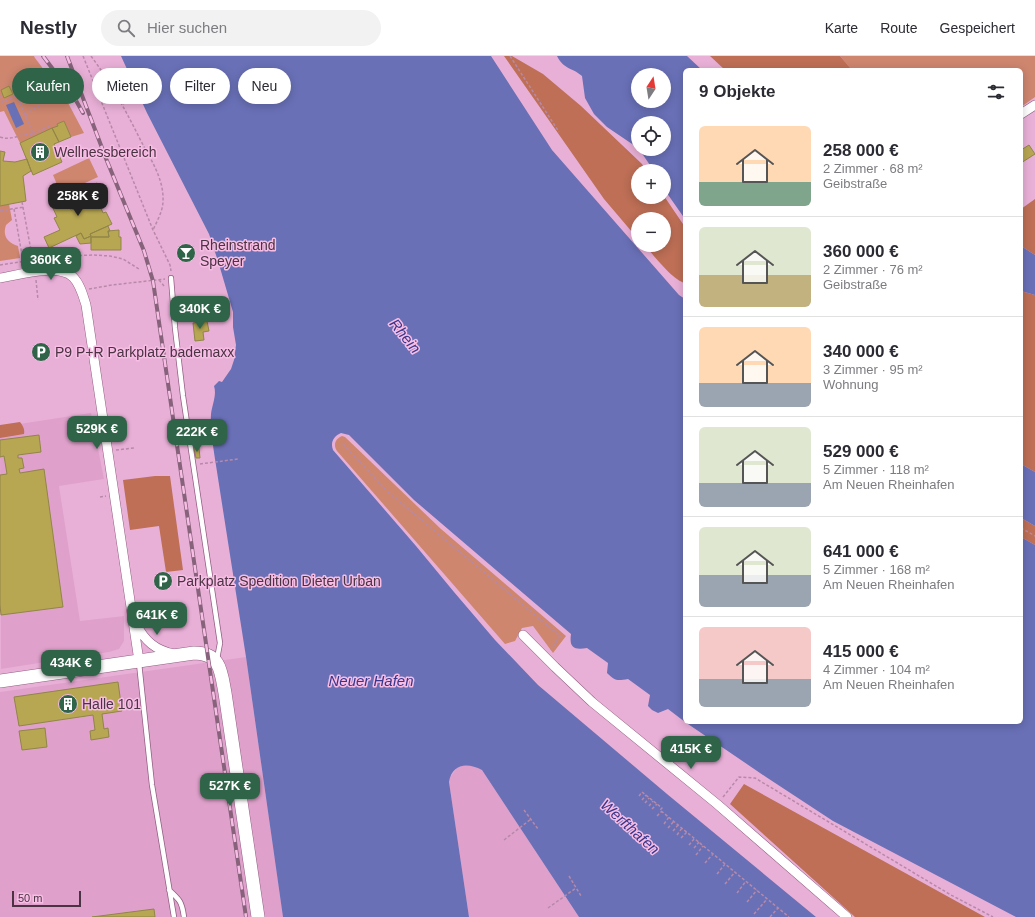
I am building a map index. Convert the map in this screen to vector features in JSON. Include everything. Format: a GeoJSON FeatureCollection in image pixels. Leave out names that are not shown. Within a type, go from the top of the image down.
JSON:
{"type":"FeatureCollection","features":[{"type":"Feature","properties":{"kind":"street"},"geometry":{"type":"LineString","coordinates":[[1023,113],[1035,104]]}},
{"type":"Feature","properties":{"kind":"street"},"geometry":{"type":"LineString","coordinates":[[0,278],[34,269],[53,270],[68,274],[76,280],[82,290],[86,304],[139,661]]}},
{"type":"Feature","properties":{"kind":"street"},"geometry":{"type":"LineString","coordinates":[[133,619],[142,635],[149,643],[162,651],[178,655]]}},
{"type":"Feature","properties":{"kind":"street"},"geometry":{"type":"LineString","coordinates":[[523,635],[592,702],[717,804],[847,917]]}},
{"type":"Feature","properties":{"kind":"street"},"geometry":{"type":"LineString","coordinates":[[0,681],[178,655],[200,653],[208,654],[216,661],[221,670],[225,693],[258,917]]}},
{"type":"Feature","properties":{"kind":"lane"},"geometry":{"type":"LineString","coordinates":[[171,278],[183,396],[220,644],[216,661]]}},
{"type":"Feature","properties":{"kind":"lane"},"geometry":{"type":"LineString","coordinates":[[139,661],[152,785],[174,917]]}},
{"type":"Feature","properties":{"kind":"lane"},"geometry":{"type":"LineString","coordinates":[[169,890],[179,899],[182,904],[184,917]]}},
{"type":"Feature","properties":{"kind":"path"},"geometry":{"type":"LineString","coordinates":[[82,290],[171,278],[170,265],[153,230],[84,56]]}},
{"type":"Feature","properties":{"kind":"path"},"geometry":{"type":"LineString","coordinates":[[91,56],[100,68]]}},
{"type":"Feature","properties":{"kind":"path"},"geometry":{"type":"LineString","coordinates":[[510,56],[559,132]]}},
{"type":"Feature","properties":{"kind":"path"},"geometry":{"type":"LineString","coordinates":[[1,96],[2,102],[16,96],[33,134]]}},
{"type":"Feature","properties":{"kind":"path"},"geometry":{"type":"LineString","coordinates":[[25,115],[42,104]]}},
{"type":"Feature","properties":{"kind":"path"},"geometry":{"type":"LineString","coordinates":[[122,104],[161,181],[163,202],[160,215],[153,230]]}},
{"type":"Feature","properties":{"kind":"path"},"geometry":{"type":"LineString","coordinates":[[0,138],[10,139],[25,134],[33,134],[50,126]]}},
{"type":"Feature","properties":{"kind":"path"},"geometry":{"type":"LineString","coordinates":[[22,202],[38,300]]}},
{"type":"Feature","properties":{"kind":"path"},"geometry":{"type":"LineString","coordinates":[[0,211],[24,207]]}},
{"type":"Feature","properties":{"kind":"path"},"geometry":{"type":"LineString","coordinates":[[14,209],[23,261]]}},
{"type":"Feature","properties":{"kind":"path"},"geometry":{"type":"LineString","coordinates":[[0,265],[32,260],[42,261],[80,255],[110,256],[127,260],[139,269]]}},
{"type":"Feature","properties":{"kind":"path"},"geometry":{"type":"LineString","coordinates":[[343,444],[387,492],[560,636],[545,658]]}},
{"type":"Feature","properties":{"kind":"path"},"geometry":{"type":"LineString","coordinates":[[108,451],[134,448]]}},
{"type":"Feature","properties":{"kind":"path"},"geometry":{"type":"LineString","coordinates":[[201,464],[238,459]]}},
{"type":"Feature","properties":{"kind":"path"},"geometry":{"type":"LineString","coordinates":[[1023,529],[1035,536]]}},
{"type":"Feature","properties":{"kind":"path"},"geometry":{"type":"LineString","coordinates":[[717,804],[739,777],[755,778],[945,891],[993,917]]}},
{"type":"Feature","properties":{"kind":"path"},"geometry":{"type":"LineString","coordinates":[[639,796],[642,792],[650,798],[662,808],[660,810],[669,818],[789,917]]}},
{"type":"Feature","properties":{"kind":"path"},"geometry":{"type":"LineString","coordinates":[[642,800],[646,795]]}},
{"type":"Feature","properties":{"kind":"path"},"geometry":{"type":"LineString","coordinates":[[645,803],[650,798]]}},
{"type":"Feature","properties":{"kind":"path"},"geometry":{"type":"LineString","coordinates":[[649,806],[653,801]]}},
{"type":"Feature","properties":{"kind":"path"},"geometry":{"type":"LineString","coordinates":[[652,809],[657,804]]}},
{"type":"Feature","properties":{"kind":"path"},"geometry":{"type":"LineString","coordinates":[[524,810],[538,829]]}},
{"type":"Feature","properties":{"kind":"path"},"geometry":{"type":"LineString","coordinates":[[656,816],[662,811]]}},
{"type":"Feature","properties":{"kind":"path"},"geometry":{"type":"LineString","coordinates":[[664,824],[669,818]]}},
{"type":"Feature","properties":{"kind":"path"},"geometry":{"type":"LineString","coordinates":[[504,840],[531,819]]}},
{"type":"Feature","properties":{"kind":"path"},"geometry":{"type":"LineString","coordinates":[[668,828],[674,821]]}},
{"type":"Feature","properties":{"kind":"path"},"geometry":{"type":"LineString","coordinates":[[673,831],[678,825]]}},
{"type":"Feature","properties":{"kind":"path"},"geometry":{"type":"LineString","coordinates":[[677,835],[682,828]]}},
{"type":"Feature","properties":{"kind":"path"},"geometry":{"type":"LineString","coordinates":[[681,838],[687,832]]}},
{"type":"Feature","properties":{"kind":"path"},"geometry":{"type":"LineString","coordinates":[[689,845],[694,839]]}},
{"type":"Feature","properties":{"kind":"path"},"geometry":{"type":"LineString","coordinates":[[694,848],[699,842]]}},
{"type":"Feature","properties":{"kind":"path"},"geometry":{"type":"LineString","coordinates":[[696,855],[703,846]]}},
{"type":"Feature","properties":{"kind":"path"},"geometry":{"type":"LineString","coordinates":[[706,863],[713,854]]}},
{"type":"Feature","properties":{"kind":"path"},"geometry":{"type":"LineString","coordinates":[[717,874],[725,864]]}},
{"type":"Feature","properties":{"kind":"path"},"geometry":{"type":"LineString","coordinates":[[725,884],[735,872]]}},
{"type":"Feature","properties":{"kind":"path"},"geometry":{"type":"LineString","coordinates":[[569,876],[581,896]]}},
{"type":"Feature","properties":{"kind":"path"},"geometry":{"type":"LineString","coordinates":[[736,893],[746,881]]}},
{"type":"Feature","properties":{"kind":"path"},"geometry":{"type":"LineString","coordinates":[[548,908],[576,888]]}},
{"type":"Feature","properties":{"kind":"path"},"geometry":{"type":"LineString","coordinates":[[747,902],[757,890]]}},
{"type":"Feature","properties":{"kind":"path"},"geometry":{"type":"LineString","coordinates":[[754,914],[767,899]]}},
{"type":"Feature","properties":{"kind":"path"},"geometry":{"type":"LineString","coordinates":[[770,917],[778,908]]}},
{"type":"Feature","properties":{"kind":"shaded area"},"geometry":{"type":"Polygon","coordinates":[[[0,56],[34,56],[43,68],[12,68],[12,104],[69,104],[84,133],[71,137],[64,121],[57,124],[58,126],[20,143],[4,111],[0,112],[0,56]]]}},
{"type":"Feature","properties":{"kind":"shaded area"},"geometry":{"type":"Polygon","coordinates":[[[504,56],[512,56],[543,74],[581,106],[631,154],[631,156],[634,156],[642,164],[631,164],[631,204],[669,204],[683,224],[683,282],[669,272],[650,252],[671,252],[671,212],[631,212],[631,231],[604,199],[504,56]]]}},
{"type":"Feature","properties":{"kind":"shaded area"},"geometry":{"type":"Polygon","coordinates":[[[710,56],[840,56],[850,68],[723,68],[710,56]]]}},
{"type":"Feature","properties":{"kind":"shaded area"},"geometry":{"type":"Polygon","coordinates":[[[840,56],[1035,56],[1035,97],[1023,106],[1023,68],[850,68],[840,56]]]}},
{"type":"Feature","properties":{"kind":"shaded area"},"geometry":{"type":"Polygon","coordinates":[[[89,158],[98,177],[61,194],[53,175],[89,158]]]}},
{"type":"Feature","properties":{"kind":"shaded area"},"geometry":{"type":"Polygon","coordinates":[[[1035,199],[1035,255],[1023,247],[1023,208],[1035,199]]]}},
{"type":"Feature","properties":{"kind":"shaded area"},"geometry":{"type":"Polygon","coordinates":[[[9,204],[12,220],[6,225],[5,236],[11,243],[18,246],[20,258],[0,261],[0,206],[9,204]]]}},
{"type":"Feature","properties":{"kind":"shaded area"},"geometry":{"type":"Polygon","coordinates":[[[1023,292],[1035,295],[1035,472],[1023,465],[1023,292]]]}},
{"type":"Feature","properties":{"kind":"shaded area"},"geometry":{"type":"Polygon","coordinates":[[[91,413],[104,479],[59,486],[80,621],[124,616],[124,641],[119,649],[109,652],[1,669],[0,427],[91,413]]]}},
{"type":"Feature","properties":{"kind":"shaded area"},"geometry":{"type":"Polygon","coordinates":[[[20,422],[24,428],[24,434],[0,438],[0,425],[20,422]]]}},
{"type":"Feature","properties":{"kind":"shaded area"},"geometry":{"type":"Polygon","coordinates":[[[342,436],[345,437],[441,529],[566,636],[553,653],[533,626],[522,628],[515,641],[505,644],[337,451],[335,442],[342,436]]]}},
{"type":"Feature","properties":{"kind":"shaded area"},"geometry":{"type":"Polygon","coordinates":[[[155,476],[170,476],[183,570],[166,572],[159,526],[130,530],[123,480],[155,476]]]}},
{"type":"Feature","properties":{"kind":"shaded area"},"geometry":{"type":"Polygon","coordinates":[[[1023,519],[1035,526],[1035,545],[1023,538],[1023,519]]]}},
{"type":"Feature","properties":{"kind":"shaded area"},"geometry":{"type":"Polygon","coordinates":[[[246,657],[283,917],[0,917],[0,692],[246,657]]]}},
{"type":"Feature","properties":{"kind":"shaded area"},"geometry":{"type":"Polygon","coordinates":[[[468,765],[475,766],[482,770],[579,917],[469,917],[449,782],[450,777],[457,768],[468,765]]]}},
{"type":"Feature","properties":{"kind":"shaded area"},"geometry":{"type":"Polygon","coordinates":[[[744,784],[985,917],[855,917],[730,804],[744,784]]]}},
{"type":"Feature","properties":{"kind":"water"},"geometry":{"type":"Polygon","coordinates":[[[121,56],[491,56],[552,150],[631,240],[631,252],[641,252],[683,298],[683,720],[668,709],[658,713],[652,710],[648,706],[650,695],[628,679],[619,680],[612,678],[607,673],[608,663],[587,648],[579,649],[573,647],[571,642],[571,634],[414,500],[349,435],[341,433],[336,436],[332,442],[333,450],[495,640],[538,685],[816,917],[579,917],[482,770],[471,766],[461,766],[453,771],[449,782],[469,917],[283,917],[246,657],[211,431],[211,414],[215,393],[214,386],[219,381],[222,382],[231,369],[236,345],[233,327],[233,312],[209,234],[143,104],[162,104],[162,68],[126,68],[121,56]]]}},
{"type":"Feature","properties":{"kind":"water"},"geometry":{"type":"Polygon","coordinates":[[[557,56],[687,56],[700,68],[683,68],[683,216],[671,199],[671,164],[649,164],[644,156],[671,156],[671,116],[631,116],[631,143],[607,127],[594,114],[585,98],[582,76],[565,66],[557,56]]]}},
{"type":"Feature","properties":{"kind":"water"},"geometry":{"type":"Polygon","coordinates":[[[12,103],[15,104],[24,124],[16,128],[6,105],[12,103]]]}},
{"type":"Feature","properties":{"kind":"water"},"geometry":{"type":"Polygon","coordinates":[[[1023,247],[1035,255],[1035,295],[1023,292],[1023,247]]]}},
{"type":"Feature","properties":{"kind":"water"},"geometry":{"type":"Polygon","coordinates":[[[1023,465],[1035,472],[1035,526],[1023,519],[1023,465]]]}},
{"type":"Feature","properties":{"kind":"water"},"geometry":{"type":"Polygon","coordinates":[[[1023,538],[1035,545],[1035,917],[1016,917],[833,821],[688,724],[1023,724],[1023,538]]]}},
{"type":"Feature","properties":{"kind":"building"},"geometry":{"type":"Polygon","coordinates":[[[9,86],[12,94],[4,98],[1,90],[9,86]]]}},
{"type":"Feature","properties":{"kind":"building"},"geometry":{"type":"Polygon","coordinates":[[[64,121],[71,137],[59,142],[52,128],[58,126],[57,124],[64,121]]]}},
{"type":"Feature","properties":{"kind":"building","name":"Wellnessbereich"},"geometry":{"type":"Polygon","coordinates":[[[52,128],[59,142],[54,144],[62,162],[33,175],[20,143],[52,128]]]}},
{"type":"Feature","properties":{"kind":"building"},"geometry":{"type":"Polygon","coordinates":[[[1029,145],[1035,154],[1023,162],[1023,149],[1029,145]]]}},
{"type":"Feature","properties":{"kind":"building"},"geometry":{"type":"Polygon","coordinates":[[[0,151],[5,152],[3,161],[15,162],[27,159],[31,171],[23,176],[26,201],[0,206],[0,151]]]}},
{"type":"Feature","properties":{"kind":"building"},"geometry":{"type":"Polygon","coordinates":[[[97,183],[102,194],[96,196],[103,213],[106,212],[112,224],[90,234],[91,236],[84,239],[81,233],[49,248],[44,237],[60,230],[54,218],[57,217],[52,206],[56,204],[54,199],[67,193],[69,197],[65,199],[71,210],[74,209],[74,206],[77,208],[77,204],[80,206],[80,203],[84,204],[78,192],[97,183]]]}},
{"type":"Feature","properties":{"kind":"building"},"geometry":{"type":"Polygon","coordinates":[[[108,226],[110,231],[108,231],[109,237],[91,237],[91,243],[80,244],[76,236],[81,233],[84,239],[91,236],[90,234],[108,226]]]}},
{"type":"Feature","properties":{"kind":"building"},"geometry":{"type":"Polygon","coordinates":[[[119,230],[119,237],[121,237],[121,250],[91,250],[91,237],[109,237],[108,231],[119,230]]]}},
{"type":"Feature","properties":{"kind":"building"},"geometry":{"type":"Polygon","coordinates":[[[207,321],[209,331],[203,332],[204,340],[195,341],[193,323],[207,321]]]}},
{"type":"Feature","properties":{"kind":"building"},"geometry":{"type":"Polygon","coordinates":[[[39,435],[41,452],[18,455],[18,458],[22,458],[24,468],[19,469],[20,473],[44,469],[63,607],[1,615],[0,475],[7,474],[4,456],[0,457],[0,440],[39,435]]]}},
{"type":"Feature","properties":{"kind":"building"},"geometry":{"type":"Polygon","coordinates":[[[199,448],[200,458],[196,458],[194,449],[199,448]]]}},
{"type":"Feature","properties":{"kind":"building","name":"Halle 101"},"geometry":{"type":"Polygon","coordinates":[[[118,682],[122,711],[102,714],[104,729],[108,728],[109,737],[91,740],[90,731],[95,730],[93,715],[19,726],[14,697],[118,682]]]}},
{"type":"Feature","properties":{"kind":"building"},"geometry":{"type":"Polygon","coordinates":[[[45,728],[47,747],[22,750],[19,731],[45,728]]]}},
{"type":"Feature","properties":{"kind":"building"},"geometry":{"type":"Polygon","coordinates":[[[154,909],[155,917],[92,917],[154,909]]]}},
{"type":"Feature","properties":{"kind":"railway"},"geometry":{"type":"LineString","coordinates":[[43,56],[74,97],[83,113]]}},
{"type":"Feature","properties":{"kind":"railway"},"geometry":{"type":"LineString","coordinates":[[67,56],[107,161],[144,251],[153,281],[246,917]]}},
{"type":"Feature","properties":{"kind":"place","name":"Wellnessbereich"},"geometry":{"type":"Point","coordinates":[40,152]}},
{"type":"Feature","properties":{"kind":"place","name":"Rheinstrand Speyer"},"geometry":{"type":"Point","coordinates":[186,253]}},
{"type":"Feature","properties":{"kind":"place","name":"P9 P+R Parkplatz bademaxx"},"geometry":{"type":"Point","coordinates":[41,352]}},
{"type":"Feature","properties":{"kind":"place","name":"Parkplatz Spedition Dieter Urban"},"geometry":{"type":"Point","coordinates":[163,581]}},
{"type":"Feature","properties":{"kind":"place","name":"Halle 101"},"geometry":{"type":"Point","coordinates":[68,704]}},
{"type":"Feature","properties":{"kind":"water label","name":"Rhein"},"geometry":{"type":"Point","coordinates":[405,336]}},
{"type":"Feature","properties":{"kind":"water label","name":"Neuer Hafen"},"geometry":{"type":"Point","coordinates":[371,681]}},
{"type":"Feature","properties":{"kind":"water label","name":"Werfthafen"},"geometry":{"type":"Point","coordinates":[630,827]}}]}
